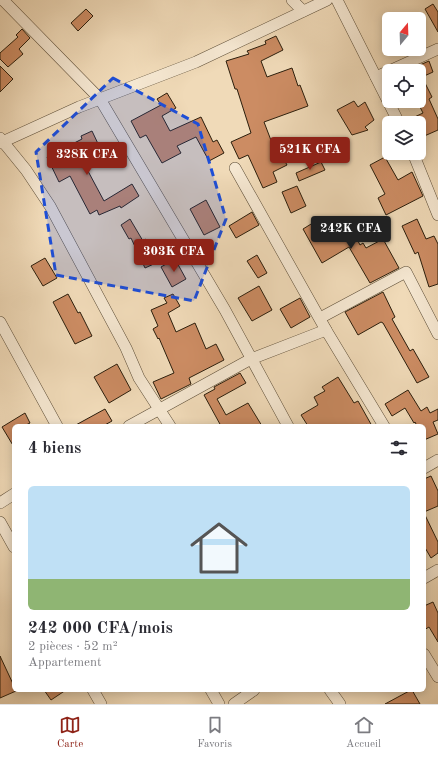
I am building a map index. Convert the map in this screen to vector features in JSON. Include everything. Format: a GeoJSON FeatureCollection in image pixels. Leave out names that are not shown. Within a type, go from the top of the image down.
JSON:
{"type":"FeatureCollection","features":[{"type":"Feature","properties":{"kind":"street"},"geometry":{"type":"LineString","coordinates":[[3,0],[100,99],[225,310],[287,424]]}},
{"type":"Feature","properties":{"kind":"street"},"geometry":{"type":"LineString","coordinates":[[292,0],[303,10]]}},
{"type":"Feature","properties":{"kind":"street"},"geometry":{"type":"LineString","coordinates":[[169,424],[139,378],[126,348],[50,206],[26,170],[1,141],[100,99],[196,62],[303,10],[327,0]]}},
{"type":"Feature","properties":{"kind":"street"},"geometry":{"type":"LineString","coordinates":[[337,0],[396,116]]}},
{"type":"Feature","properties":{"kind":"street"},"geometry":{"type":"LineString","coordinates":[[376,77],[438,49]]}},
{"type":"Feature","properties":{"kind":"street"},"geometry":{"type":"LineString","coordinates":[[416,160],[438,215]]}},
{"type":"Feature","properties":{"kind":"street"},"geometry":{"type":"LineString","coordinates":[[235,168],[326,330],[383,424]]}},
{"type":"Feature","properties":{"kind":"street"},"geometry":{"type":"LineString","coordinates":[[320,318],[406,272],[438,334]]}},
{"type":"Feature","properties":{"kind":"street"},"geometry":{"type":"LineString","coordinates":[[0,322],[56,424]]}},
{"type":"Feature","properties":{"kind":"street"},"geometry":{"type":"LineString","coordinates":[[133,424],[251,359],[326,330]]}},
{"type":"Feature","properties":{"kind":"street"},"geometry":{"type":"LineString","coordinates":[[426,467],[438,460]]}},
{"type":"Feature","properties":{"kind":"street"},"geometry":{"type":"LineString","coordinates":[[0,503],[12,495]]}},
{"type":"Feature","properties":{"kind":"street"},"geometry":{"type":"LineString","coordinates":[[0,522],[12,543]]}},
{"type":"Feature","properties":{"kind":"street"},"geometry":{"type":"LineString","coordinates":[[426,577],[438,570]]}},
{"type":"Feature","properties":{"kind":"street"},"geometry":{"type":"LineString","coordinates":[[426,657],[438,677]]}},
{"type":"Feature","properties":{"kind":"street"},"geometry":{"type":"LineString","coordinates":[[94,692],[101,704]]}},
{"type":"Feature","properties":{"kind":"street"},"geometry":{"type":"LineString","coordinates":[[212,692],[219,704]]}},
{"type":"Feature","properties":{"kind":"street"},"geometry":{"type":"LineString","coordinates":[[234,704],[251,692]]}},
{"type":"Feature","properties":{"kind":"street"},"geometry":{"type":"LineString","coordinates":[[331,692],[340,704]]}},
{"type":"Feature","properties":{"kind":"highlighted area"},"geometry":{"type":"Polygon","coordinates":[[[113,78],[198,124],[226,219],[194,301],[56,275],[36,152],[113,78]]]}},
{"type":"Feature","properties":{"kind":"building"},"geometry":{"type":"Polygon","coordinates":[[[433,4],[438,12],[438,32],[425,9],[433,4]]]}},
{"type":"Feature","properties":{"kind":"building"},"geometry":{"type":"Polygon","coordinates":[[[86,9],[93,16],[78,31],[71,23],[86,9]]]}},
{"type":"Feature","properties":{"kind":"building"},"geometry":{"type":"Polygon","coordinates":[[[22,29],[30,38],[19,49],[23,54],[8,67],[0,59],[0,53],[18,37],[16,35],[22,29]]]}},
{"type":"Feature","properties":{"kind":"building"},"geometry":{"type":"Polygon","coordinates":[[[276,36],[283,50],[261,61],[267,77],[292,68],[298,86],[300,85],[308,106],[264,122],[277,156],[281,154],[287,165],[273,172],[277,182],[263,188],[248,155],[239,159],[231,142],[251,133],[237,89],[235,89],[226,61],[249,54],[247,51],[266,44],[265,41],[276,36]]]}},
{"type":"Feature","properties":{"kind":"building"},"geometry":{"type":"Polygon","coordinates":[[[429,61],[433,72],[426,75],[426,64],[422,64],[429,61]]]}},
{"type":"Feature","properties":{"kind":"building"},"geometry":{"type":"Polygon","coordinates":[[[0,66],[13,79],[0,92],[0,66]]]}},
{"type":"Feature","properties":{"kind":"building"},"geometry":{"type":"Polygon","coordinates":[[[426,85],[432,97],[429,99],[438,119],[438,130],[426,135],[426,116],[417,116],[423,113],[420,108],[426,108],[426,85]]]}},
{"type":"Feature","properties":{"kind":"building"},"geometry":{"type":"Polygon","coordinates":[[[167,93],[176,108],[162,116],[170,131],[201,117],[213,142],[217,140],[224,153],[209,161],[196,137],[177,146],[181,153],[162,163],[146,135],[140,138],[131,121],[161,105],[157,99],[167,93]]]}},
{"type":"Feature","properties":{"kind":"building"},"geometry":{"type":"Polygon","coordinates":[[[354,101],[358,107],[365,102],[374,120],[365,127],[368,130],[352,135],[337,110],[354,101]]]}},
{"type":"Feature","properties":{"kind":"building"},"geometry":{"type":"Polygon","coordinates":[[[92,131],[101,150],[81,158],[104,201],[132,184],[139,196],[121,208],[120,206],[99,215],[97,210],[90,214],[70,176],[59,182],[47,157],[82,139],[81,136],[92,131]]]}},
{"type":"Feature","properties":{"kind":"building"},"geometry":{"type":"Polygon","coordinates":[[[382,159],[382,160],[387,160],[398,180],[412,172],[423,196],[386,215],[378,198],[385,194],[370,165],[382,159]]]}},
{"type":"Feature","properties":{"kind":"building"},"geometry":{"type":"Polygon","coordinates":[[[321,162],[325,170],[299,181],[296,173],[321,162]]]}},
{"type":"Feature","properties":{"kind":"building"},"geometry":{"type":"Polygon","coordinates":[[[297,186],[306,206],[291,213],[282,192],[297,186]]]}},
{"type":"Feature","properties":{"kind":"building"},"geometry":{"type":"Polygon","coordinates":[[[206,200],[220,227],[204,235],[190,209],[206,200]]]}},
{"type":"Feature","properties":{"kind":"building"},"geometry":{"type":"Polygon","coordinates":[[[252,212],[259,225],[236,238],[229,226],[252,212]]]}},
{"type":"Feature","properties":{"kind":"building"},"geometry":{"type":"Polygon","coordinates":[[[130,219],[143,241],[146,239],[158,262],[145,268],[131,238],[129,239],[121,225],[130,219]]]}},
{"type":"Feature","properties":{"kind":"building"},"geometry":{"type":"Polygon","coordinates":[[[329,219],[337,235],[351,227],[360,245],[363,243],[366,248],[383,239],[399,268],[370,283],[349,247],[322,263],[303,229],[316,221],[318,225],[329,219]]]}},
{"type":"Feature","properties":{"kind":"building"},"geometry":{"type":"Polygon","coordinates":[[[417,219],[426,239],[434,236],[438,244],[438,284],[429,287],[418,252],[415,254],[402,226],[417,219]]]}},
{"type":"Feature","properties":{"kind":"building"},"geometry":{"type":"Polygon","coordinates":[[[257,255],[267,273],[258,278],[247,261],[257,255]]]}},
{"type":"Feature","properties":{"kind":"building"},"geometry":{"type":"Polygon","coordinates":[[[45,258],[57,278],[43,286],[31,266],[45,258]]]}},
{"type":"Feature","properties":{"kind":"building"},"geometry":{"type":"Polygon","coordinates":[[[175,259],[186,279],[172,287],[161,267],[175,259]]]}},
{"type":"Feature","properties":{"kind":"building"},"geometry":{"type":"Polygon","coordinates":[[[259,286],[272,310],[252,321],[238,298],[259,286]]]}},
{"type":"Feature","properties":{"kind":"building"},"geometry":{"type":"Polygon","coordinates":[[[383,292],[395,317],[392,319],[410,351],[413,349],[429,377],[417,383],[383,323],[381,322],[358,335],[345,312],[383,292]]]}},
{"type":"Feature","properties":{"kind":"building"},"geometry":{"type":"Polygon","coordinates":[[[68,294],[78,313],[80,312],[92,336],[75,344],[53,302],[68,294]]]}},
{"type":"Feature","properties":{"kind":"building"},"geometry":{"type":"Polygon","coordinates":[[[173,294],[180,306],[168,313],[176,332],[195,323],[206,349],[216,344],[224,360],[189,378],[191,384],[161,399],[153,382],[174,373],[159,338],[158,339],[153,329],[158,326],[151,310],[167,303],[164,298],[173,294]]]}},
{"type":"Feature","properties":{"kind":"building"},"geometry":{"type":"Polygon","coordinates":[[[300,298],[310,317],[291,328],[280,309],[300,298]]]}},
{"type":"Feature","properties":{"kind":"building"},"geometry":{"type":"Polygon","coordinates":[[[117,364],[131,390],[109,403],[94,377],[117,364]]]}},
{"type":"Feature","properties":{"kind":"building"},"geometry":{"type":"Polygon","coordinates":[[[240,373],[246,383],[217,399],[226,415],[248,403],[261,424],[220,424],[204,395],[215,389],[214,387],[240,373]]]}},
{"type":"Feature","properties":{"kind":"building"},"geometry":{"type":"Polygon","coordinates":[[[338,377],[354,403],[358,401],[371,424],[307,424],[301,415],[318,405],[314,397],[325,391],[322,387],[338,377]]]}},
{"type":"Feature","properties":{"kind":"building"},"geometry":{"type":"Polygon","coordinates":[[[408,390],[421,411],[427,407],[430,413],[438,409],[438,420],[433,422],[438,434],[426,439],[426,424],[414,423],[405,408],[392,416],[385,404],[408,390]]]}},
{"type":"Feature","properties":{"kind":"building"},"geometry":{"type":"Polygon","coordinates":[[[105,409],[112,421],[107,424],[78,424],[105,409]]]}},
{"type":"Feature","properties":{"kind":"building"},"geometry":{"type":"Polygon","coordinates":[[[25,413],[30,423],[12,424],[12,444],[2,427],[25,413]]]}},
{"type":"Feature","properties":{"kind":"building"},"geometry":{"type":"Polygon","coordinates":[[[431,476],[438,491],[438,506],[426,511],[426,478],[431,476]]]}},
{"type":"Feature","properties":{"kind":"building"},"geometry":{"type":"Polygon","coordinates":[[[426,517],[438,542],[438,553],[431,558],[426,549],[426,517]]]}},
{"type":"Feature","properties":{"kind":"building"},"geometry":{"type":"Polygon","coordinates":[[[433,602],[438,613],[438,642],[429,627],[426,629],[426,605],[433,602]]]}},
{"type":"Feature","properties":{"kind":"building"},"geometry":{"type":"Polygon","coordinates":[[[0,656],[12,682],[12,692],[14,692],[0,698],[0,656]]]}},
{"type":"Feature","properties":{"kind":"building"},"geometry":{"type":"Polygon","coordinates":[[[45,692],[63,692],[51,700],[45,692]]]}},
{"type":"Feature","properties":{"kind":"building"},"geometry":{"type":"Polygon","coordinates":[[[407,692],[413,692],[420,704],[385,704],[407,692]]]}}]}
